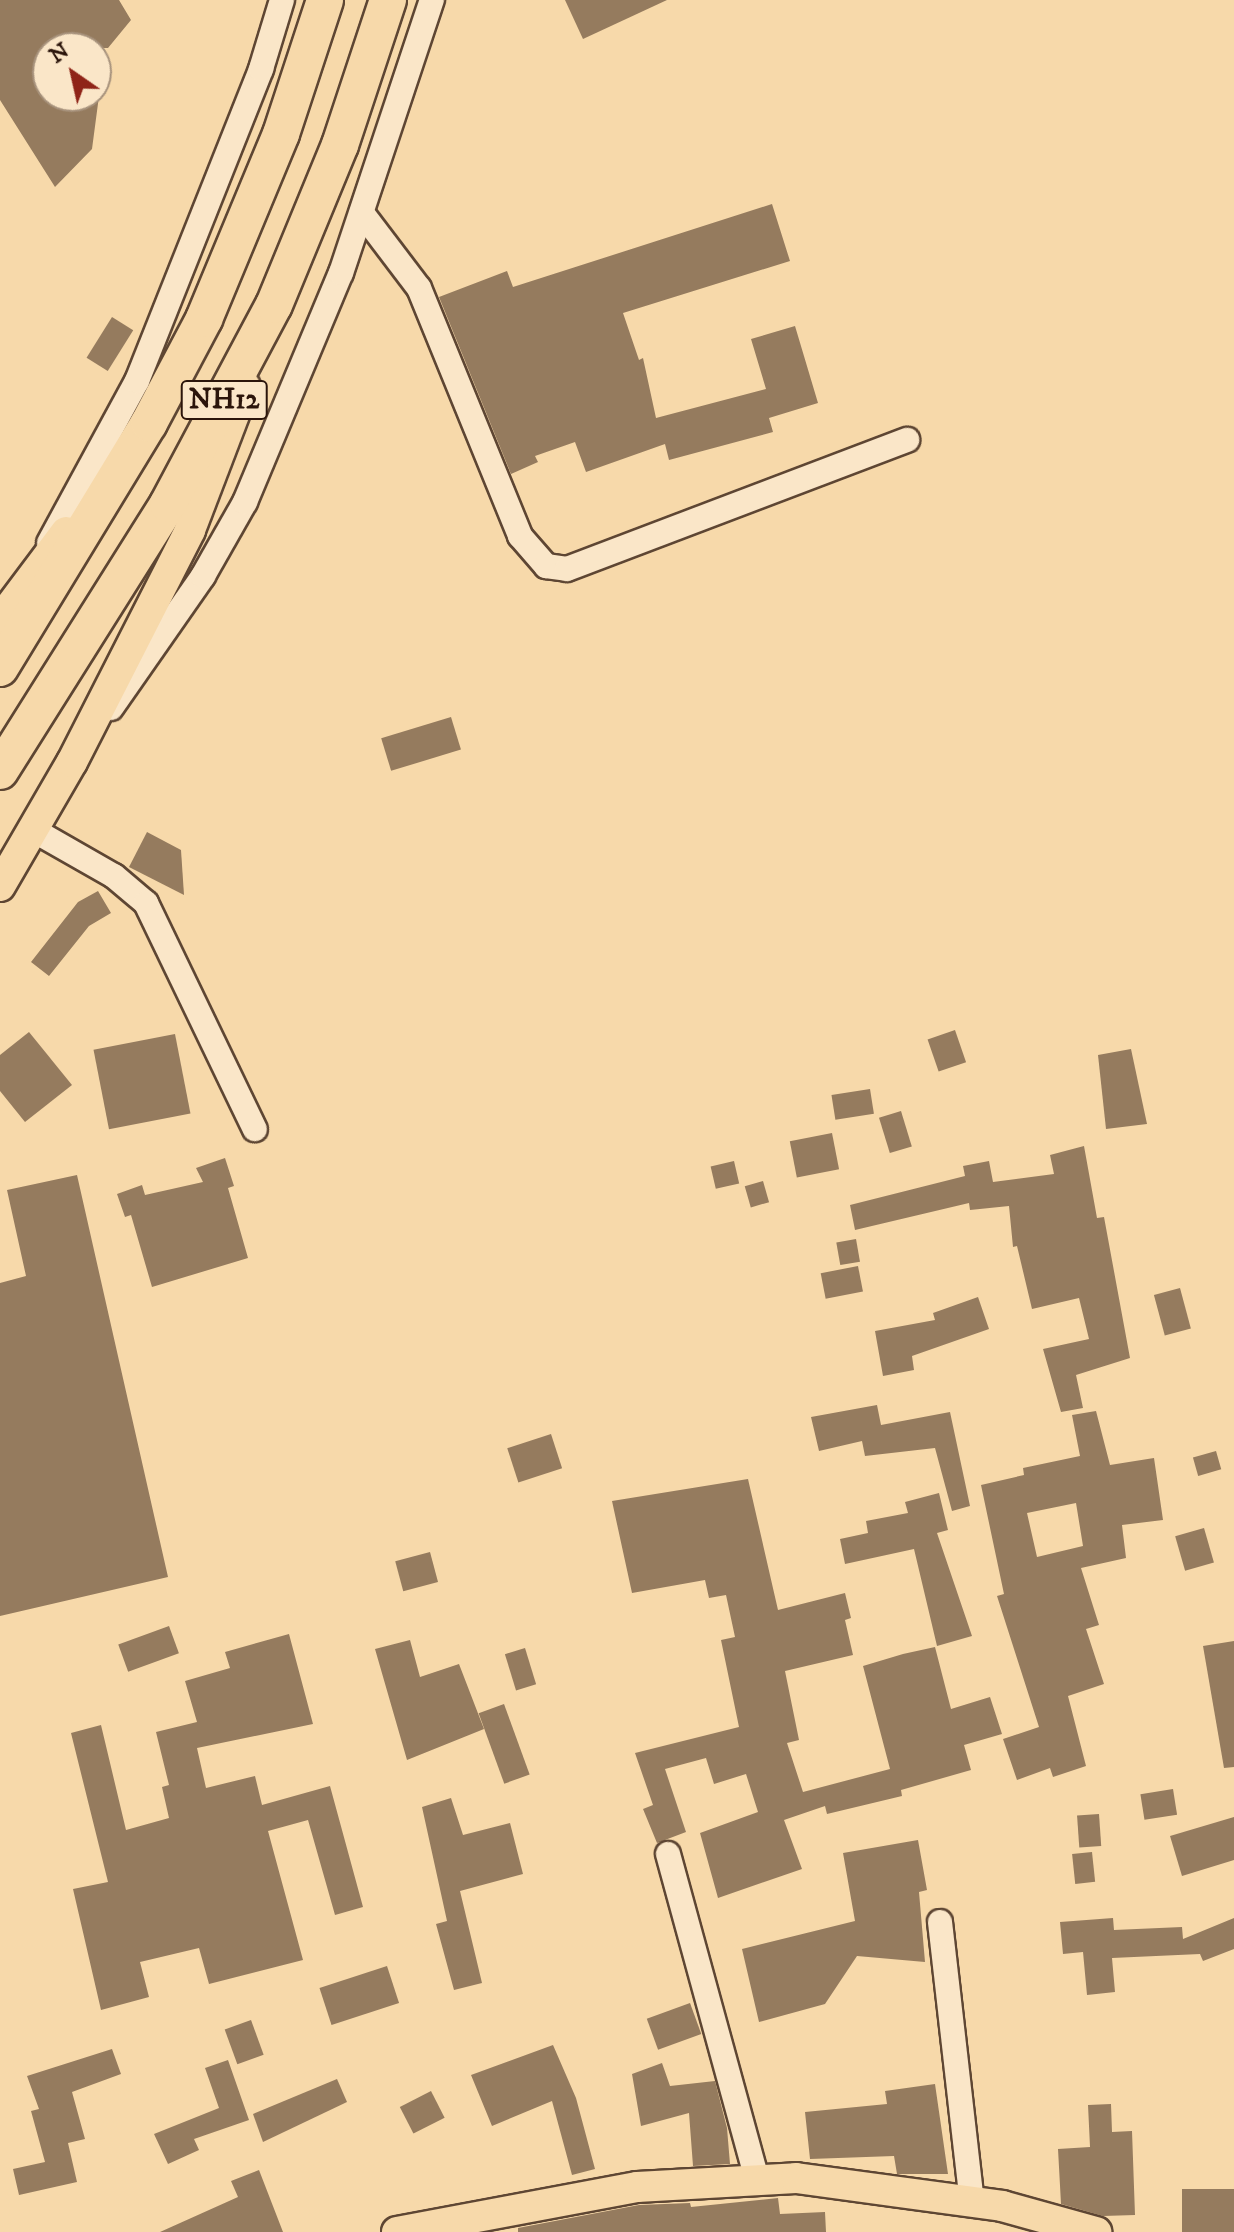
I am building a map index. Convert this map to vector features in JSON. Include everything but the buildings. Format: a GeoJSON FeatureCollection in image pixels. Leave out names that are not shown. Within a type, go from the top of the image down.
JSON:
{"type":"FeatureCollection","features":[{"type":"Feature","properties":{"kind":"highway","name":"NH12"},"geometry":{"type":"LineString","coordinates":[[0,668],[149,423],[240,238],[325,0]]}},
{"type":"Feature","properties":{"kind":"highway","name":"NH12"},"geometry":{"type":"LineString","coordinates":[[0,771],[168,504],[274,305],[334,159],[388,0]]}},
{"type":"Feature","properties":{"kind":"main road"},"geometry":{"type":"LineString","coordinates":[[0,886],[35,831],[72,762],[190,530],[274,305]]}},
{"type":"Feature","properties":{"kind":"main road"},"geometry":{"type":"LineString","coordinates":[[4,615],[149,423]]}},
{"type":"Feature","properties":{"kind":"main road"},"geometry":{"type":"LineString","coordinates":[[397,2232],[637,2187],[796,2178],[972,2202],[1096,2232]]}},
{"type":"Feature","properties":{"kind":"street"},"geometry":{"type":"LineString","coordinates":[[4,615],[71,508],[137,381],[261,69],[282,0]]}},
{"type":"Feature","properties":{"kind":"street"},"geometry":{"type":"LineString","coordinates":[[72,762],[203,576],[245,502],[362,213],[432,0]]}},
{"type":"Feature","properties":{"kind":"street"},"geometry":{"type":"LineString","coordinates":[[362,213],[419,288],[520,536],[546,566],[567,569],[907,440]]}},
{"type":"Feature","properties":{"kind":"street"},"geometry":{"type":"LineString","coordinates":[[35,831],[114,876],[146,903],[255,1129]]}},
{"type":"Feature","properties":{"kind":"street"},"geometry":{"type":"LineString","coordinates":[[668,1854],[757,2180]]}},
{"type":"Feature","properties":{"kind":"street"},"geometry":{"type":"LineString","coordinates":[[940,1922],[972,2202]]}}]}
